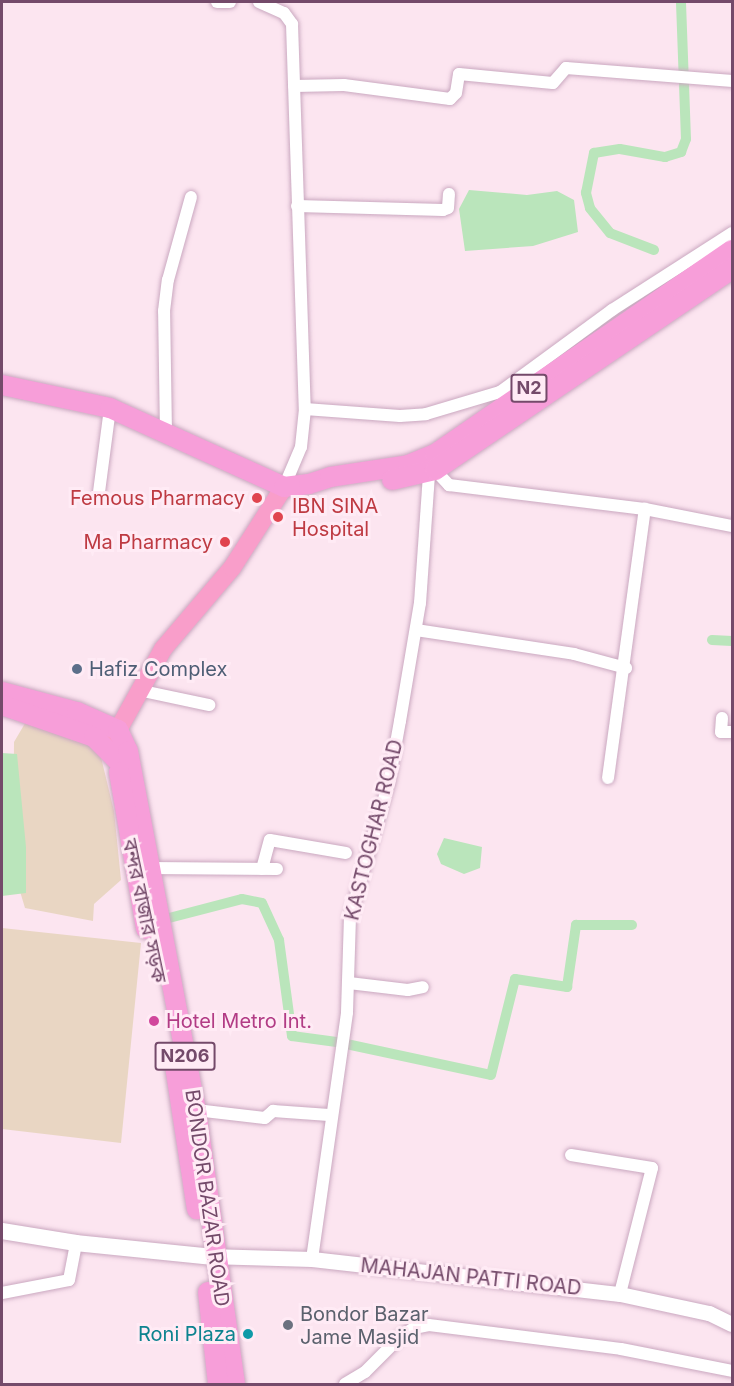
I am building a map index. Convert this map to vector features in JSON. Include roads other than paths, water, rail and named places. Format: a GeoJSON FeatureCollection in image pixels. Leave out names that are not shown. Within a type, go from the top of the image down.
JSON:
{"type":"FeatureCollection","features":[{"type":"Feature","properties":{"kind":"highway","name":"N2"},"geometry":{"type":"LineString","coordinates":[[309,484],[330,477],[408,465],[435,453],[732,250]]}},
{"type":"Feature","properties":{"kind":"highway","name":"N2"},"geometry":{"type":"LineString","coordinates":[[284,487],[309,484],[351,484],[432,472],[732,269]]}},
{"type":"Feature","properties":{"kind":"highway"},"geometry":{"type":"LineString","coordinates":[[2,385],[110,408],[284,487]]}},
{"type":"Feature","properties":{"kind":"highway"},"geometry":{"type":"LineString","coordinates":[[2,692],[103,727]]}},
{"type":"Feature","properties":{"kind":"highway"},"geometry":{"type":"LineString","coordinates":[[2,705],[103,727]]}},
{"type":"Feature","properties":{"kind":"highway","name":"বন্দর বাজার সড়ক"},"geometry":{"type":"LineString","coordinates":[[103,727],[117,760],[135,877],[173,1051],[211,1256],[218,1384]]}},
{"type":"Feature","properties":{"kind":"highway","name":"BONDOR BAZAR ROAD"},"geometry":{"type":"LineString","coordinates":[[103,727],[128,751],[148,868],[196,1110],[211,1256],[235,1384]]}},
{"type":"Feature","properties":{"kind":"main road","name":"বন্দর বাজার সড়ক"},"geometry":{"type":"LineString","coordinates":[[103,727],[128,709],[163,649],[232,568],[284,487]]}},
{"type":"Feature","properties":{"kind":"main road"},"geometry":{"type":"LineString","coordinates":[[103,727],[128,709]]}},
{"type":"Feature","properties":{"kind":"main road"},"geometry":{"type":"LineString","coordinates":[[2,1231],[76,1243],[211,1256]]}},
{"type":"Feature","properties":{"kind":"street"},"geometry":{"type":"LineString","coordinates":[[217,2],[230,2]]}},
{"type":"Feature","properties":{"kind":"street"},"geometry":{"type":"LineString","coordinates":[[259,2],[284,13],[292,24],[305,410],[301,447],[284,487]]}},
{"type":"Feature","properties":{"kind":"street"},"geometry":{"type":"LineString","coordinates":[[294,86],[344,86],[450,99],[456,93],[459,74],[553,83],[566,68],[675,79],[732,81]]}},
{"type":"Feature","properties":{"kind":"street"},"geometry":{"type":"LineString","coordinates":[[297,206],[443,210],[448,208],[449,194]]}},
{"type":"Feature","properties":{"kind":"street"},"geometry":{"type":"LineString","coordinates":[[166,433],[164,310],[168,280],[191,197]]}},
{"type":"Feature","properties":{"kind":"street"},"geometry":{"type":"LineString","coordinates":[[305,410],[408,415],[500,392],[612,310],[732,233]]}},
{"type":"Feature","properties":{"kind":"street"},"geometry":{"type":"LineString","coordinates":[[99,492],[110,408]]}},
{"type":"Feature","properties":{"kind":"street"},"geometry":{"type":"LineString","coordinates":[[432,472],[449,485],[645,509],[732,526]]}},
{"type":"Feature","properties":{"kind":"street","name":"KASTOGHAR ROAD"},"geometry":{"type":"LineString","coordinates":[[312,1259],[329,1115],[349,983],[353,896],[388,782],[416,630],[432,472]]}},
{"type":"Feature","properties":{"kind":"street"},"geometry":{"type":"LineString","coordinates":[[608,778],[626,668],[645,509]]}},
{"type":"Feature","properties":{"kind":"street"},"geometry":{"type":"LineString","coordinates":[[416,630],[574,654],[626,668]]}},
{"type":"Feature","properties":{"kind":"street"},"geometry":{"type":"LineString","coordinates":[[138,690],[209,705]]}},
{"type":"Feature","properties":{"kind":"street"},"geometry":{"type":"LineString","coordinates":[[722,718],[721,732],[732,732]]}},
{"type":"Feature","properties":{"kind":"street"},"geometry":{"type":"LineString","coordinates":[[262,868],[270,840],[346,853]]}},
{"type":"Feature","properties":{"kind":"street"},"geometry":{"type":"LineString","coordinates":[[148,868],[277,869]]}},
{"type":"Feature","properties":{"kind":"street"},"geometry":{"type":"LineString","coordinates":[[349,983],[408,990],[423,987]]}},
{"type":"Feature","properties":{"kind":"street"},"geometry":{"type":"LineString","coordinates":[[196,1110],[266,1118],[273,1111],[329,1115]]}},
{"type":"Feature","properties":{"kind":"street"},"geometry":{"type":"LineString","coordinates":[[571,1155],[652,1168],[620,1294]]}},
{"type":"Feature","properties":{"kind":"street"},"geometry":{"type":"LineString","coordinates":[[2,1293],[69,1280],[76,1243]]}},
{"type":"Feature","properties":{"kind":"street","name":"MAHAJAN PATTI ROAD"},"geometry":{"type":"LineString","coordinates":[[211,1256],[312,1259],[620,1294],[709,1313],[732,1324]]}},
{"type":"Feature","properties":{"kind":"street"},"geometry":{"type":"LineString","coordinates":[[345,1384],[365,1372],[400,1337],[414,1328],[429,1325],[621,1349],[732,1371]]}},
{"type":"Feature","properties":{"kind":"waterway"},"geometry":{"type":"LineString","coordinates":[[654,250],[610,233],[590,208],[586,193],[594,153],[620,149],[665,157],[681,152],[686,139],[681,2]]}},
{"type":"Feature","properties":{"kind":"waterway"},"geometry":{"type":"LineString","coordinates":[[712,640],[732,641]]}},
{"type":"Feature","properties":{"kind":"waterway"},"geometry":{"type":"LineString","coordinates":[[169,918],[242,899],[262,903],[279,940],[292,1036],[337,1042],[491,1075],[515,979],[567,987],[576,925],[632,925]]}},
{"type":"Feature","properties":{"kind":"place","name":"Femous Pharmacy"},"geometry":{"type":"Point","coordinates":[257,498]}},
{"type":"Feature","properties":{"kind":"place","name":"IBN SINA Hospital"},"geometry":{"type":"Point","coordinates":[278,517]}},
{"type":"Feature","properties":{"kind":"place","name":"Ma Pharmacy"},"geometry":{"type":"Point","coordinates":[225,542]}},
{"type":"Feature","properties":{"kind":"place","name":"Hafiz Complex"},"geometry":{"type":"Point","coordinates":[77,669]}},
{"type":"Feature","properties":{"kind":"place","name":"Hotel Metro Int."},"geometry":{"type":"Point","coordinates":[154,1021]}},
{"type":"Feature","properties":{"kind":"place","name":"Bondor Bazar Jame Masjid"},"geometry":{"type":"Point","coordinates":[288,1325]}},
{"type":"Feature","properties":{"kind":"place","name":"Roni Plaza"},"geometry":{"type":"Point","coordinates":[248,1334]}}]}
